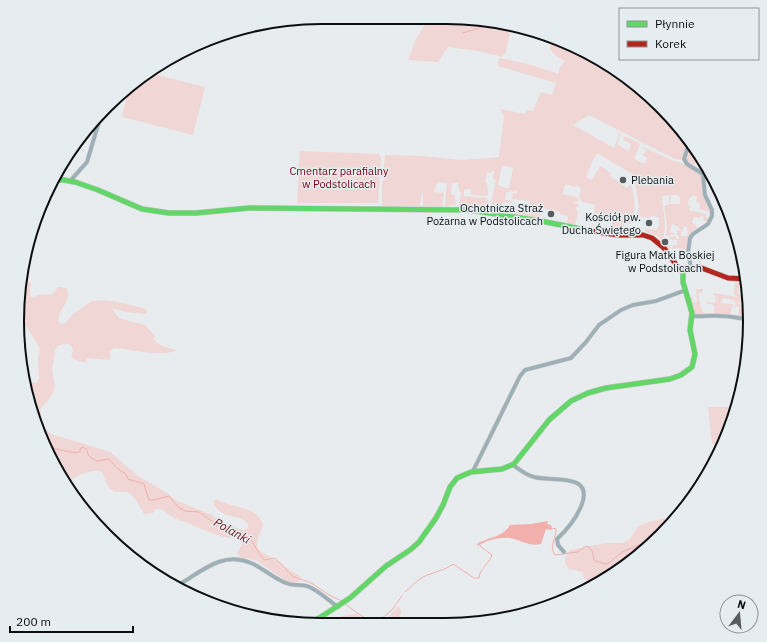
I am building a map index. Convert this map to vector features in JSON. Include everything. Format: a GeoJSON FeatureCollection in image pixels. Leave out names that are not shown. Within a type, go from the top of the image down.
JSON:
{"type":"FeatureCollection","features":[{"type":"Feature","properties":{"kind":"street"},"geometry":{"type":"LineString","coordinates":[[71,180],[87,162],[98,125]]}},
{"type":"Feature","properties":{"kind":"street"},"geometry":{"type":"LineString","coordinates":[[688,148],[684,159],[687,164],[703,174],[705,195],[712,213],[710,222],[693,234],[690,238],[688,253],[691,267]]}},
{"type":"Feature","properties":{"kind":"street"},"geometry":{"type":"LineString","coordinates":[[60,179],[71,180],[142,209],[160,212],[214,213],[249,208],[442,209],[485,212],[565,225],[616,236],[648,236],[656,239],[660,243],[679,269],[683,270],[691,267],[699,267],[728,278],[739,279]]}},
{"type":"Feature","properties":{"kind":"street"},"geometry":{"type":"LineString","coordinates":[[320,618],[338,607],[362,589],[385,567],[422,539],[443,504],[455,480],[463,474],[473,471],[505,468],[513,465],[520,458],[543,426],[557,411],[587,393],[606,388],[678,377],[692,368],[695,354],[690,330],[692,316],[683,282],[683,270]]}},
{"type":"Feature","properties":{"kind":"street"},"geometry":{"type":"LineString","coordinates":[[473,471],[520,376],[525,370],[571,358],[599,325],[621,310],[633,305],[656,301],[686,290]]}},
{"type":"Feature","properties":{"kind":"street"},"geometry":{"type":"LineString","coordinates":[[692,316],[720,316],[743,319]]}},
{"type":"Feature","properties":{"kind":"street"},"geometry":{"type":"LineString","coordinates":[[513,465],[524,473],[536,478],[563,479],[579,484],[582,487],[584,498],[575,519],[557,539],[558,545],[564,552]]}},
{"type":"Feature","properties":{"kind":"street"},"geometry":{"type":"LineString","coordinates":[[182,583],[213,563],[242,560],[250,562],[286,584],[300,585],[311,588],[338,607]]}},
{"type":"Feature","properties":{"kind":"green space"},"geometry":{"type":"Polygon","coordinates":[[[426,24],[465,25],[510,31],[506,52],[502,57],[479,51],[448,47],[438,62],[408,60],[417,37],[426,24]]]}},
{"type":"Feature","properties":{"kind":"green space"},"geometry":{"type":"Polygon","coordinates":[[[551,44],[595,64],[627,85],[656,111],[687,147],[683,158],[680,160],[673,158],[589,115],[573,125],[614,148],[619,135],[617,132],[621,134],[617,144],[629,151],[631,144],[623,140],[625,136],[639,143],[640,145],[634,158],[642,163],[645,163],[647,158],[640,153],[644,154],[646,150],[642,148],[643,147],[671,160],[685,164],[701,174],[711,212],[699,209],[700,203],[696,202],[697,197],[693,195],[689,199],[689,210],[706,214],[706,217],[709,218],[710,216],[711,217],[707,223],[703,219],[704,217],[694,217],[692,223],[696,225],[697,230],[692,233],[687,251],[678,248],[672,249],[673,245],[677,245],[677,240],[666,239],[665,244],[671,246],[671,249],[668,249],[663,244],[664,239],[675,236],[676,239],[679,239],[677,230],[682,231],[681,236],[688,235],[687,227],[684,227],[684,224],[683,231],[679,229],[679,227],[672,224],[670,232],[676,234],[666,236],[667,227],[664,206],[670,204],[680,204],[680,197],[677,195],[671,195],[669,203],[669,195],[662,196],[665,232],[661,241],[659,237],[645,231],[646,229],[656,230],[658,228],[659,217],[651,216],[650,218],[638,216],[637,219],[635,219],[639,207],[634,175],[597,153],[586,177],[592,180],[600,166],[611,173],[610,176],[627,188],[631,184],[634,200],[634,213],[631,224],[625,223],[622,233],[611,232],[612,222],[600,220],[602,215],[596,213],[592,226],[595,205],[582,202],[579,196],[581,189],[576,185],[575,187],[565,184],[563,194],[577,197],[579,201],[572,201],[579,202],[574,202],[579,205],[576,209],[578,212],[575,225],[567,223],[568,216],[560,214],[560,212],[543,208],[540,218],[506,213],[507,209],[510,208],[529,212],[530,201],[512,199],[513,193],[517,193],[516,190],[513,192],[510,190],[510,192],[506,192],[505,200],[512,201],[512,203],[503,202],[503,212],[491,210],[496,180],[493,179],[494,171],[491,173],[487,172],[485,183],[487,183],[487,196],[471,195],[470,189],[464,190],[464,196],[486,198],[489,202],[488,209],[459,206],[461,192],[459,191],[458,183],[452,183],[451,195],[454,195],[456,205],[445,206],[447,183],[437,182],[434,192],[444,192],[442,206],[423,206],[423,193],[420,206],[382,205],[382,182],[388,177],[383,175],[385,155],[423,156],[462,160],[499,157],[504,116],[500,109],[525,114],[527,110],[533,111],[541,92],[552,95],[556,83],[498,66],[499,58],[528,64],[559,74],[559,69],[565,61],[556,56],[550,49],[551,44]],[[502,165],[498,185],[509,188],[513,168],[502,165]]]}},
{"type":"Feature","properties":{"kind":"green space"},"geometry":{"type":"Polygon","coordinates":[[[155,75],[205,87],[193,135],[122,117],[127,97],[155,75]]]}},
{"type":"Feature","properties":{"kind":"green space"},"geometry":{"type":"Polygon","coordinates":[[[688,149],[696,161],[693,165],[691,162],[689,164],[686,159],[688,149]]]}},
{"type":"Feature","properties":{"kind":"green space","name":"Cmentarz parafialny w Podstolicach"},"geometry":{"type":"Polygon","coordinates":[[[300,151],[378,154],[381,157],[378,203],[297,203],[300,151]]]}},
{"type":"Feature","properties":{"kind":"green space"},"geometry":{"type":"Polygon","coordinates":[[[27,282],[31,283],[30,297],[34,298],[38,295],[53,294],[58,287],[67,288],[68,298],[59,318],[59,323],[63,324],[76,312],[94,301],[100,300],[116,302],[146,309],[147,314],[125,312],[112,308],[121,319],[145,325],[155,336],[154,340],[159,344],[177,350],[155,353],[114,348],[110,351],[110,360],[87,358],[85,363],[73,359],[71,355],[73,351],[72,347],[69,344],[57,347],[52,367],[55,384],[54,390],[41,408],[42,421],[31,382],[37,383],[39,379],[38,359],[40,349],[28,328],[24,326],[24,321],[27,282]]]}},
{"type":"Feature","properties":{"kind":"green space"},"geometry":{"type":"Polygon","coordinates":[[[735,282],[740,283],[738,294],[741,294],[742,301],[737,304],[741,305],[742,308],[743,318],[739,318],[732,315],[738,315],[739,307],[736,306],[734,308],[736,304],[734,300],[722,298],[721,303],[733,304],[730,315],[695,314],[689,297],[693,297],[693,302],[696,303],[696,289],[703,289],[703,292],[698,293],[700,307],[704,313],[714,313],[714,305],[706,302],[715,303],[716,296],[713,295],[714,293],[737,297],[734,295],[735,282]]]}},
{"type":"Feature","properties":{"kind":"green space"},"geometry":{"type":"Polygon","coordinates":[[[708,407],[730,407],[716,444],[712,444],[708,407]]]}},
{"type":"Feature","properties":{"kind":"green space"},"geometry":{"type":"Polygon","coordinates":[[[43,423],[51,434],[110,452],[137,475],[175,500],[212,515],[229,526],[243,530],[248,528],[248,524],[240,518],[226,515],[221,512],[213,502],[216,499],[253,512],[263,524],[257,543],[259,550],[301,577],[299,582],[290,583],[257,561],[240,557],[237,553],[242,545],[241,541],[239,540],[209,532],[173,518],[165,511],[159,509],[155,509],[153,513],[144,514],[136,500],[128,492],[116,492],[110,488],[106,483],[102,472],[93,471],[78,476],[71,481],[55,452],[43,423]]]}},
{"type":"Feature","properties":{"kind":"green space"},"geometry":{"type":"Polygon","coordinates":[[[668,518],[627,557],[589,581],[584,579],[583,572],[569,569],[565,563],[566,556],[570,550],[607,543],[623,543],[630,539],[638,526],[668,518]]]}},
{"type":"Feature","properties":{"kind":"green space"},"geometry":{"type":"Polygon","coordinates":[[[400,606],[401,613],[399,618],[388,618],[389,617],[395,609],[400,606]]]}},
{"type":"Feature","properties":{"kind":"green space"},"geometry":{"type":"Polygon","coordinates":[[[358,614],[363,618],[339,618],[349,615],[358,614]]]}},
{"type":"Feature","properties":{"kind":"shaded area"},"geometry":{"type":"Polygon","coordinates":[[[548,521],[547,524],[551,525],[552,529],[546,529],[541,544],[529,544],[506,538],[489,541],[478,546],[477,544],[499,535],[510,525],[531,524],[548,521]]]}},
{"type":"Feature","properties":{"kind":"waterway"},"geometry":{"type":"LineString","coordinates":[[463,33],[482,27]]}},
{"type":"Feature","properties":{"kind":"waterway","name":"Polanki"},"geometry":{"type":"LineString","coordinates":[[53,448],[72,452],[80,452],[80,449],[83,447],[86,449],[89,456],[97,461],[109,459],[119,470],[126,474],[128,479],[144,484],[149,500],[169,496],[178,507],[185,511],[199,512],[233,535],[248,538],[252,541],[264,560],[274,558],[294,577],[309,582],[342,601]]}},
{"type":"Feature","properties":{"kind":"waterway"},"geometry":{"type":"LineString","coordinates":[[551,528],[556,529],[552,548],[555,555],[577,552],[586,546],[592,551],[594,560],[604,564],[609,563],[622,552],[642,544]]}},
{"type":"Feature","properties":{"kind":"waterway"},"geometry":{"type":"LineString","coordinates":[[405,592],[423,577],[453,564],[474,578],[479,578],[481,571],[492,555],[480,545]]}},
{"type":"Feature","properties":{"kind":"waterway"},"geometry":{"type":"LineString","coordinates":[[382,618],[392,610],[402,596]]}},
{"type":"Feature","properties":{"kind":"waterway","name":"Polanki"},"geometry":{"type":"LineString","coordinates":[[345,604],[365,618]]}},
{"type":"Feature","properties":{"kind":"traffic: fast"},"geometry":{"type":"LineString","coordinates":[[60,180],[75,182],[98,190],[142,209],[169,213],[196,213],[249,208],[469,210],[541,221],[591,231]]}},
{"type":"Feature","properties":{"kind":"traffic: fast"},"geometry":{"type":"LineString","coordinates":[[319,618],[350,598],[386,566],[419,542],[436,518],[450,487],[457,478],[471,472],[502,469],[514,464],[549,420],[571,401],[588,393],[606,388],[670,379],[681,375],[692,367],[695,354],[690,330],[692,313],[683,282],[683,270]]}},
{"type":"Feature","properties":{"kind":"traffic: jam"},"geometry":{"type":"LineString","coordinates":[[591,231],[618,235],[643,235],[652,238],[664,248],[680,270],[699,267],[728,278],[739,279]]}},
{"type":"Feature","properties":{"kind":"place","name":"Plebania"},"geometry":{"type":"Point","coordinates":[623,180]}},
{"type":"Feature","properties":{"kind":"place","name":"Ochotnicza Straż Pożarna w Podstolicach"},"geometry":{"type":"Point","coordinates":[551,214]}},
{"type":"Feature","properties":{"kind":"place","name":"Kościół pw. Ducha Świętego"},"geometry":{"type":"Point","coordinates":[649,223]}},
{"type":"Feature","properties":{"kind":"place","name":"Figura Matki Boskiej w Podstolicach"},"geometry":{"type":"Point","coordinates":[665,242]}}]}
